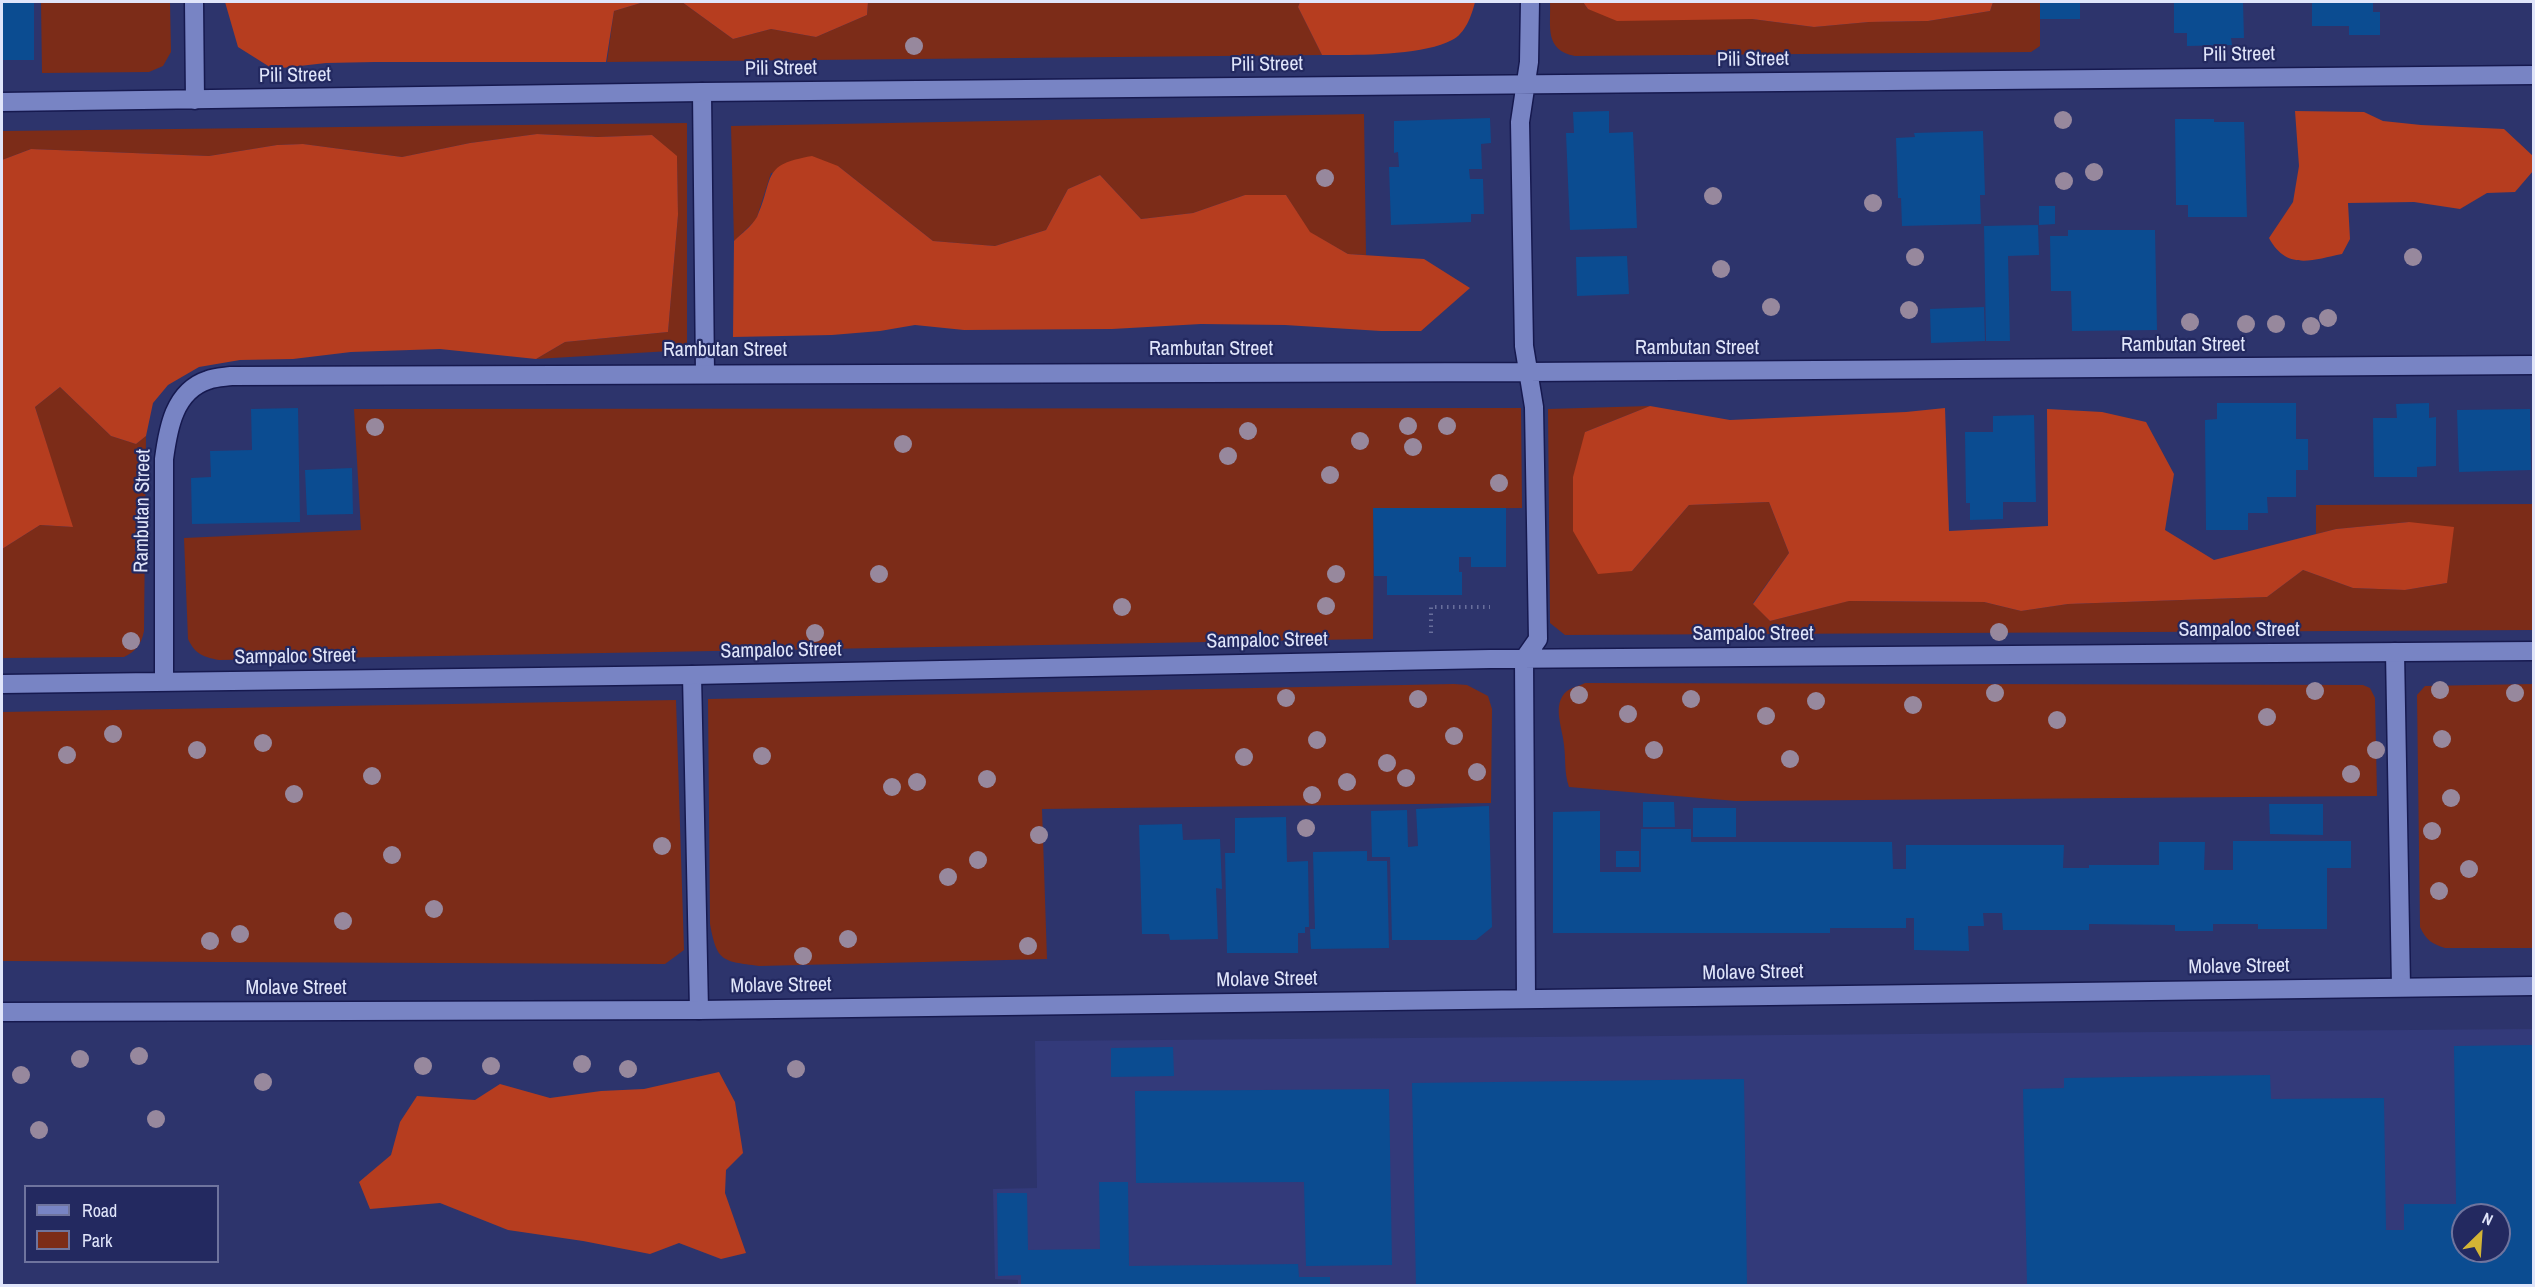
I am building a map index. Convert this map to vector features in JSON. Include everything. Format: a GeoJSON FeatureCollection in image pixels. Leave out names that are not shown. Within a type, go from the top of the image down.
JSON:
{"type":"FeatureCollection","features":[{"type":"Feature","properties":{"kind":"street"},"geometry":{"type":"LineString","coordinates":[[194,2],[195,100]]}},
{"type":"Feature","properties":{"kind":"street"},"geometry":{"type":"LineString","coordinates":[[1526,999],[1524,659],[1538,639],[1534,407],[1524,346],[1520,122],[1530,43],[1530,2]]}},
{"type":"Feature","properties":{"kind":"street","name":"Pili Street"},"geometry":{"type":"LineString","coordinates":[[2,102],[702,92],[2534,75]]}},
{"type":"Feature","properties":{"kind":"street"},"geometry":{"type":"LineString","coordinates":[[702,92],[705,374]]}},
{"type":"Feature","properties":{"kind":"street","name":"Rambutan Street"},"geometry":{"type":"LineString","coordinates":[[164,681],[164,459],[173,416],[181,400],[192,388],[208,380],[231,376],[1528,372],[2534,365]]}},
{"type":"Feature","properties":{"kind":"street","name":"Sampaloc Street"},"geometry":{"type":"LineString","coordinates":[[2,684],[692,675],[1524,659],[2534,651]]}},
{"type":"Feature","properties":{"kind":"street"},"geometry":{"type":"LineString","coordinates":[[2395,652],[2401,987]]}},
{"type":"Feature","properties":{"kind":"street"},"geometry":{"type":"LineString","coordinates":[[692,675],[699,1010]]}},
{"type":"Feature","properties":{"kind":"street","name":"Molave Street"},"geometry":{"type":"LineString","coordinates":[[2,1012],[699,1010],[2534,986]]}},
{"type":"Feature","properties":{"kind":"path"},"geometry":{"type":"LineString","coordinates":[[1431,661],[1431,607],[1490,607]]}},
{"type":"Feature","properties":{"kind":"shaded area"},"geometry":{"type":"Polygon","coordinates":[[[225,2],[644,2],[614,11],[606,62],[326,63],[273,69],[238,47],[225,2]]]}},
{"type":"Feature","properties":{"kind":"shaded area"},"geometry":{"type":"Polygon","coordinates":[[[682,2],[868,2],[867,15],[816,37],[771,29],[733,39],[682,2]]]}},
{"type":"Feature","properties":{"kind":"shaded area"},"geometry":{"type":"Polygon","coordinates":[[[1300,2],[1475,2],[1470,18],[1461,33],[1452,40],[1439,45],[1389,54],[1322,55],[1298,7],[1300,2]]]}},
{"type":"Feature","properties":{"kind":"shaded area"},"geometry":{"type":"Polygon","coordinates":[[[1583,2],[1993,2],[1990,11],[1928,21],[1869,22],[1814,27],[1752,19],[1617,21],[1588,9],[1583,2]]]}},
{"type":"Feature","properties":{"kind":"shaded area"},"geometry":{"type":"Polygon","coordinates":[[[2295,111],[2364,112],[2383,121],[2504,129],[2533,156],[2533,171],[2515,192],[2487,193],[2460,209],[2414,202],[2348,203],[2350,239],[2342,254],[2301,261],[2292,259],[2276,248],[2269,238],[2293,202],[2299,166],[2295,111]]]}},
{"type":"Feature","properties":{"kind":"shaded area"},"geometry":{"type":"Polygon","coordinates":[[[537,134],[598,137],[652,135],[677,156],[678,215],[668,332],[565,342],[536,359],[440,349],[351,352],[293,359],[240,360],[199,367],[168,385],[153,403],[146,436],[136,444],[111,436],[60,387],[35,407],[73,527],[40,525],[2,549],[2,160],[31,149],[209,156],[277,145],[303,144],[402,157],[470,143],[537,134]]]}},
{"type":"Feature","properties":{"kind":"shaded area"},"geometry":{"type":"Polygon","coordinates":[[[812,156],[838,166],[933,241],[995,246],[1046,230],[1068,189],[1100,175],[1141,219],[1193,213],[1245,195],[1286,195],[1310,232],[1348,254],[1424,259],[1470,288],[1421,331],[1201,324],[1112,329],[964,330],[915,325],[832,335],[733,337],[734,241],[757,217],[776,169],[795,160],[812,156]]]}},
{"type":"Feature","properties":{"kind":"shaded area"},"geometry":{"type":"Polygon","coordinates":[[[1650,406],[1730,420],[1906,412],[1945,408],[1949,531],[2048,526],[2047,409],[2102,412],[2146,422],[2174,474],[2165,530],[2214,560],[2336,529],[2409,522],[2454,527],[2447,583],[2405,590],[2353,588],[2303,570],[2267,597],[2068,604],[2021,611],[1984,602],[1849,601],[1770,621],[1753,604],[1789,553],[1769,502],[1689,505],[1632,571],[1598,574],[1573,531],[1573,477],[1585,432],[1650,406]]]}},
{"type":"Feature","properties":{"kind":"shaded area"},"geometry":{"type":"Polygon","coordinates":[[[2533,1029],[2533,1285],[1018,1285],[1018,1280],[995,1279],[993,1189],[1037,1188],[1035,1041],[2533,1029]]]}},
{"type":"Feature","properties":{"kind":"shaded area"},"geometry":{"type":"Polygon","coordinates":[[[719,1072],[735,1102],[743,1153],[726,1170],[725,1193],[746,1253],[721,1259],[679,1243],[650,1254],[508,1230],[440,1203],[370,1209],[359,1182],[391,1155],[400,1122],[417,1096],[475,1100],[500,1084],[550,1098],[601,1091],[644,1089],[719,1072]]]}},
{"type":"Feature","properties":{"kind":"green space"},"geometry":{"type":"Polygon","coordinates":[[[41,2],[170,2],[171,52],[163,66],[149,72],[42,73],[41,2]]]}},
{"type":"Feature","properties":{"kind":"green space"},"geometry":{"type":"Polygon","coordinates":[[[644,2],[682,2],[733,39],[771,29],[816,37],[867,15],[868,2],[1300,2],[1298,7],[1322,55],[607,62],[614,11],[644,2]]]}},
{"type":"Feature","properties":{"kind":"green space"},"geometry":{"type":"Polygon","coordinates":[[[1550,2],[1583,2],[1588,9],[1687,19],[1752,19],[1814,27],[1869,22],[1928,21],[1990,11],[1993,2],[2040,2],[2040,46],[2031,52],[1575,56],[1558,49],[1554,43],[1550,28],[1550,2]]]}},
{"type":"Feature","properties":{"kind":"green space"},"geometry":{"type":"Polygon","coordinates":[[[1364,114],[1366,255],[1348,254],[1309,232],[1286,195],[1245,195],[1193,213],[1141,219],[1100,175],[1068,189],[1046,230],[995,246],[933,241],[838,166],[771,173],[756,220],[734,241],[731,126],[1364,114]]]}},
{"type":"Feature","properties":{"kind":"green space"},"geometry":{"type":"Polygon","coordinates":[[[687,123],[687,350],[536,359],[565,342],[668,332],[678,215],[677,157],[652,135],[599,137],[537,134],[470,143],[402,157],[303,144],[277,145],[209,156],[31,149],[2,160],[2,131],[687,123]]]}},
{"type":"Feature","properties":{"kind":"green space"},"geometry":{"type":"Polygon","coordinates":[[[60,387],[111,436],[136,444],[146,436],[144,631],[137,647],[124,657],[2,658],[2,549],[40,525],[72,527],[35,407],[60,387]]]}},
{"type":"Feature","properties":{"kind":"green space"},"geometry":{"type":"Polygon","coordinates":[[[1650,406],[1585,432],[1632,571],[1689,505],[1769,502],[1789,553],[1753,603],[1770,621],[1848,601],[1984,602],[2021,611],[2068,604],[2267,597],[2303,570],[2353,588],[2405,590],[2447,583],[2409,522],[2336,529],[2316,534],[2316,505],[2533,504],[2533,630],[1565,635],[1550,623],[1548,409],[1650,406]]]}},
{"type":"Feature","properties":{"kind":"green space"},"geometry":{"type":"Polygon","coordinates":[[[1521,408],[1522,508],[1374,509],[1373,639],[219,660],[200,654],[188,639],[184,538],[361,530],[354,409],[1521,408]]]}},
{"type":"Feature","properties":{"kind":"green space"},"geometry":{"type":"Polygon","coordinates":[[[1585,683],[2363,685],[2370,688],[2375,698],[2377,796],[1736,801],[1569,787],[1559,717],[1560,703],[1567,691],[1585,683]]]}},
{"type":"Feature","properties":{"kind":"green space"},"geometry":{"type":"Polygon","coordinates":[[[2533,684],[2533,948],[2445,948],[2427,938],[2420,927],[2417,695],[2425,686],[2533,684]]]}},
{"type":"Feature","properties":{"kind":"green space"},"geometry":{"type":"Polygon","coordinates":[[[1467,685],[1488,696],[1492,709],[1491,803],[1042,809],[1047,959],[759,966],[729,961],[719,953],[715,946],[710,924],[708,699],[1467,685]]]}},
{"type":"Feature","properties":{"kind":"green space"},"geometry":{"type":"Polygon","coordinates":[[[676,700],[684,950],[665,964],[2,961],[2,712],[676,700]]]}},
{"type":"Feature","properties":{"kind":"building"},"geometry":{"type":"Polygon","coordinates":[[[2,2],[34,2],[34,60],[2,60],[2,2]]]}},
{"type":"Feature","properties":{"kind":"building"},"geometry":{"type":"Polygon","coordinates":[[[2040,2],[2080,2],[2080,19],[2040,19],[2040,2]]]}},
{"type":"Feature","properties":{"kind":"building"},"geometry":{"type":"Polygon","coordinates":[[[2174,2],[2243,2],[2244,38],[2231,38],[2232,45],[2187,46],[2187,33],[2174,33],[2174,2]]]}},
{"type":"Feature","properties":{"kind":"building"},"geometry":{"type":"Polygon","coordinates":[[[2312,2],[2373,2],[2373,12],[2380,12],[2380,35],[2349,35],[2349,26],[2312,26],[2312,2]]]}},
{"type":"Feature","properties":{"kind":"building"},"geometry":{"type":"Polygon","coordinates":[[[1609,111],[1609,133],[1633,132],[1637,228],[1570,230],[1566,133],[1574,133],[1573,112],[1609,111]]]}},
{"type":"Feature","properties":{"kind":"building"},"geometry":{"type":"Polygon","coordinates":[[[1490,118],[1491,143],[1481,144],[1482,169],[1469,169],[1470,179],[1483,179],[1484,214],[1471,214],[1471,222],[1391,225],[1389,167],[1399,167],[1398,152],[1394,153],[1394,121],[1490,118]]]}},
{"type":"Feature","properties":{"kind":"building"},"geometry":{"type":"Polygon","coordinates":[[[2175,119],[2244,122],[2247,217],[2188,217],[2188,205],[2176,205],[2175,119]]]}},
{"type":"Feature","properties":{"kind":"building"},"geometry":{"type":"Polygon","coordinates":[[[1983,131],[1985,195],[1980,195],[1981,224],[1902,226],[1901,198],[1898,198],[1896,138],[1915,137],[1914,133],[1983,131]]]}},
{"type":"Feature","properties":{"kind":"building"},"geometry":{"type":"Polygon","coordinates":[[[2039,206],[2055,206],[2055,224],[2039,225],[2039,206]]]}},
{"type":"Feature","properties":{"kind":"building"},"geometry":{"type":"Polygon","coordinates":[[[2038,225],[2039,255],[2008,256],[2010,341],[1986,341],[1984,226],[2038,225]]]}},
{"type":"Feature","properties":{"kind":"building"},"geometry":{"type":"Polygon","coordinates":[[[2068,230],[2155,230],[2157,330],[2072,331],[2071,291],[2051,291],[2050,236],[2068,236],[2068,230]]]}},
{"type":"Feature","properties":{"kind":"building"},"geometry":{"type":"Polygon","coordinates":[[[1627,256],[1629,294],[1577,296],[1576,257],[1627,256]]]}},
{"type":"Feature","properties":{"kind":"building"},"geometry":{"type":"Polygon","coordinates":[[[1984,307],[1985,341],[1931,343],[1930,309],[1984,307]]]}},
{"type":"Feature","properties":{"kind":"building"},"geometry":{"type":"Polygon","coordinates":[[[2217,403],[2296,403],[2296,439],[2308,439],[2308,470],[2296,470],[2296,497],[2267,497],[2268,513],[2248,513],[2248,530],[2206,530],[2205,420],[2217,419],[2217,403]]]}},
{"type":"Feature","properties":{"kind":"building"},"geometry":{"type":"Polygon","coordinates":[[[2429,403],[2429,418],[2436,417],[2436,466],[2417,467],[2417,477],[2374,477],[2373,418],[2397,418],[2396,404],[2429,403]]]}},
{"type":"Feature","properties":{"kind":"building"},"geometry":{"type":"Polygon","coordinates":[[[298,408],[300,522],[192,524],[191,478],[211,477],[210,451],[252,450],[251,409],[298,408]]]}},
{"type":"Feature","properties":{"kind":"building"},"geometry":{"type":"Polygon","coordinates":[[[2530,409],[2531,470],[2459,472],[2457,410],[2530,409]]]}},
{"type":"Feature","properties":{"kind":"building"},"geometry":{"type":"Polygon","coordinates":[[[2034,415],[2036,502],[2003,502],[2003,519],[1970,520],[1970,503],[1966,503],[1965,432],[1993,432],[1993,416],[2034,415]]]}},
{"type":"Feature","properties":{"kind":"building"},"geometry":{"type":"Polygon","coordinates":[[[352,468],[353,514],[307,515],[305,470],[352,468]]]}},
{"type":"Feature","properties":{"kind":"building"},"geometry":{"type":"Polygon","coordinates":[[[1373,508],[1506,508],[1506,567],[1471,567],[1471,557],[1459,557],[1459,572],[1462,572],[1462,595],[1387,595],[1387,576],[1374,576],[1373,508]]]}},
{"type":"Feature","properties":{"kind":"building"},"geometry":{"type":"Polygon","coordinates":[[[1643,802],[1674,802],[1675,827],[1643,827],[1643,802]]]}},
{"type":"Feature","properties":{"kind":"building"},"geometry":{"type":"Polygon","coordinates":[[[2269,804],[2323,804],[2323,835],[2270,834],[2269,804]]]}},
{"type":"Feature","properties":{"kind":"building"},"geometry":{"type":"Polygon","coordinates":[[[1489,806],[1492,927],[1476,940],[1392,940],[1390,857],[1372,857],[1371,811],[1407,810],[1408,847],[1418,846],[1416,809],[1489,806]]]}},
{"type":"Feature","properties":{"kind":"building"},"geometry":{"type":"Polygon","coordinates":[[[1693,808],[1736,808],[1736,837],[1693,837],[1693,808]]]}},
{"type":"Feature","properties":{"kind":"building"},"geometry":{"type":"Polygon","coordinates":[[[1600,811],[1600,872],[1641,872],[1641,829],[1691,829],[1691,842],[1892,842],[1893,869],[1906,869],[1906,845],[2064,845],[2063,868],[2089,868],[2089,865],[2159,865],[2159,842],[2205,842],[2204,870],[2233,870],[2233,841],[2351,841],[2351,868],[2327,868],[2327,929],[2258,929],[2258,924],[2213,924],[2213,931],[2175,931],[2175,925],[2089,924],[2089,930],[2003,930],[2002,913],[1983,913],[1984,926],[1968,926],[1969,951],[1914,950],[1914,918],[1906,918],[1906,928],[1830,928],[1830,933],[1553,933],[1553,812],[1600,811]]]}},
{"type":"Feature","properties":{"kind":"building"},"geometry":{"type":"Polygon","coordinates":[[[1286,817],[1287,862],[1308,861],[1309,927],[1305,927],[1305,933],[1298,933],[1298,953],[1227,953],[1225,853],[1235,853],[1235,818],[1286,817]]]}},
{"type":"Feature","properties":{"kind":"building"},"geometry":{"type":"Polygon","coordinates":[[[1182,824],[1183,840],[1220,839],[1222,889],[1216,888],[1218,939],[1170,940],[1169,934],[1142,934],[1139,825],[1182,824]]]}},
{"type":"Feature","properties":{"kind":"building"},"geometry":{"type":"Polygon","coordinates":[[[1367,851],[1367,861],[1387,861],[1389,948],[1311,949],[1310,929],[1315,929],[1313,852],[1367,851]]]}},
{"type":"Feature","properties":{"kind":"building"},"geometry":{"type":"Polygon","coordinates":[[[1616,851],[1639,851],[1639,867],[1616,867],[1616,851]]]}},
{"type":"Feature","properties":{"kind":"building"},"geometry":{"type":"Polygon","coordinates":[[[2534,1045],[2534,1286],[2027,1286],[2023,1089],[2064,1088],[2064,1078],[2270,1075],[2271,1099],[2384,1098],[2386,1230],[2404,1230],[2404,1204],[2451,1204],[2451,1263],[2511,1263],[2511,1203],[2456,1203],[2454,1046],[2534,1045]]]}},
{"type":"Feature","properties":{"kind":"building"},"geometry":{"type":"Polygon","coordinates":[[[1173,1047],[1174,1076],[1111,1077],[1111,1048],[1173,1047]]]}},
{"type":"Feature","properties":{"kind":"building"},"geometry":{"type":"Polygon","coordinates":[[[1744,1079],[1747,1286],[1416,1286],[1412,1083],[1744,1079]]]}},
{"type":"Feature","properties":{"kind":"building"},"geometry":{"type":"Polygon","coordinates":[[[1389,1089],[1392,1265],[1306,1266],[1304,1182],[1136,1183],[1135,1091],[1389,1089]]]}},
{"type":"Feature","properties":{"kind":"building"},"geometry":{"type":"Polygon","coordinates":[[[1099,1182],[1128,1182],[1129,1266],[1298,1264],[1299,1277],[1330,1277],[1330,1286],[1021,1286],[1021,1275],[998,1276],[997,1193],[1027,1193],[1028,1250],[1100,1249],[1099,1182]]]}}]}
